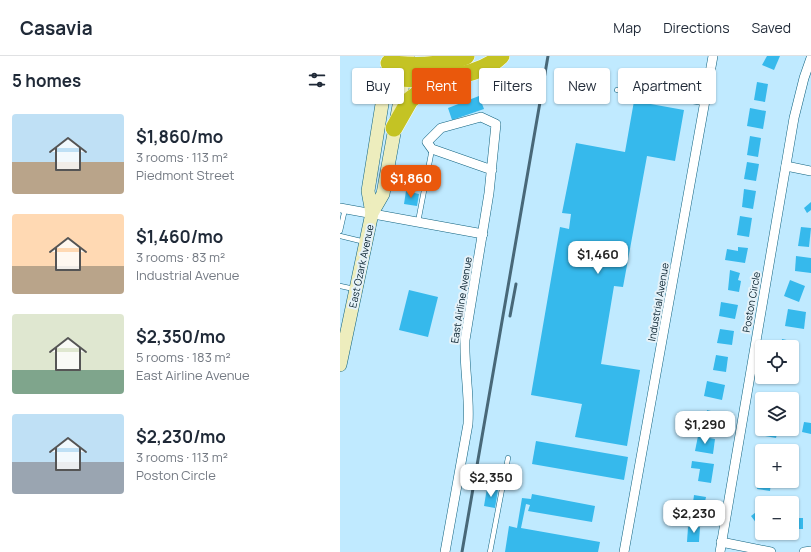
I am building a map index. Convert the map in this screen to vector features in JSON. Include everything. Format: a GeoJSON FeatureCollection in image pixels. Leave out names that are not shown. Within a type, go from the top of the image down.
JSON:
{"type":"FeatureCollection","features":[{"type":"Feature","properties":{"kind":"highway"},"geometry":{"type":"LineString","coordinates":[[433,56],[437,59],[460,59]]}},
{"type":"Feature","properties":{"kind":"highway"},"geometry":{"type":"LineString","coordinates":[[471,73],[488,66],[500,56]]}},
{"type":"Feature","properties":{"kind":"highway"},"geometry":{"type":"LineString","coordinates":[[389,65],[406,67],[432,66],[460,59]]}},
{"type":"Feature","properties":{"kind":"highway"},"geometry":{"type":"LineString","coordinates":[[394,128],[412,98]]}},
{"type":"Feature","properties":{"kind":"main road","name":"East Ozark Avenue"},"geometry":{"type":"LineString","coordinates":[[372,214],[368,191],[389,65]]}},
{"type":"Feature","properties":{"kind":"main road","name":"East Ozark Avenue"},"geometry":{"type":"LineString","coordinates":[[340,364],[372,214],[383,194],[406,67]]}},
{"type":"Feature","properties":{"kind":"street","name":"Industrial Avenue"},"geometry":{"type":"LineString","coordinates":[[711,68],[713,56]]}},
{"type":"Feature","properties":{"kind":"street","name":"Poston Circle"},"geometry":{"type":"LineString","coordinates":[[720,552],[799,94],[811,58]]}},
{"type":"Feature","properties":{"kind":"street","name":"Industrial Avenue"},"geometry":{"type":"LineString","coordinates":[[624,552],[705,104]]}},
{"type":"Feature","properties":{"kind":"street","name":"East Airline Avenue"},"geometry":{"type":"LineString","coordinates":[[432,149],[427,142],[441,128],[481,117],[496,124],[492,170],[483,234],[465,340],[465,363],[470,406],[468,424],[446,552]]}},
{"type":"Feature","properties":{"kind":"street"},"geometry":{"type":"LineString","coordinates":[[432,149],[492,170]]}},
{"type":"Feature","properties":{"kind":"street"},"geometry":{"type":"LineString","coordinates":[[786,166],[811,170]]}},
{"type":"Feature","properties":{"kind":"street"},"geometry":{"type":"LineString","coordinates":[[342,209],[483,234]]}},
{"type":"Feature","properties":{"kind":"street"},"geometry":{"type":"LineString","coordinates":[[721,542],[771,552]]}},
{"type":"Feature","properties":{"kind":"street"},"geometry":{"type":"LineString","coordinates":[[804,552],[811,551]]}},
{"type":"Feature","properties":{"kind":"lane"},"geometry":{"type":"LineString","coordinates":[[418,222],[432,149]]}},
{"type":"Feature","properties":{"kind":"lane"},"geometry":{"type":"LineString","coordinates":[[340,231],[342,209]]}},
{"type":"Feature","properties":{"kind":"lane"},"geometry":{"type":"LineString","coordinates":[[340,236],[366,242]]}},
{"type":"Feature","properties":{"kind":"lane"},"geometry":{"type":"LineString","coordinates":[[340,286],[356,290]]}},
{"type":"Feature","properties":{"kind":"lane"},"geometry":{"type":"LineString","coordinates":[[490,552],[508,458]]}},
{"type":"Feature","properties":{"kind":"building"},"geometry":{"type":"Polygon","coordinates":[[[767,56],[780,56],[774,70],[762,65],[767,56]]]}},
{"type":"Feature","properties":{"kind":"building"},"geometry":{"type":"Polygon","coordinates":[[[757,82],[768,84],[765,102],[754,100],[757,82]]]}},
{"type":"Feature","properties":{"kind":"building"},"geometry":{"type":"Polygon","coordinates":[[[479,96],[479,104],[482,104],[484,109],[452,120],[448,108],[458,104],[471,104],[471,99],[479,96]]]}},
{"type":"Feature","properties":{"kind":"building"},"geometry":{"type":"Polygon","coordinates":[[[633,104],[651,104],[684,110],[675,161],[647,156],[623,287],[614,286],[601,364],[640,370],[627,446],[575,437],[582,404],[531,395],[560,227],[569,229],[571,214],[562,213],[576,143],[625,152],[633,104]]]}},
{"type":"Feature","properties":{"kind":"building"},"geometry":{"type":"Polygon","coordinates":[[[750,108],[766,111],[763,129],[747,126],[750,108]]]}},
{"type":"Feature","properties":{"kind":"building"},"geometry":{"type":"Polygon","coordinates":[[[750,136],[761,138],[758,157],[747,155],[750,136]]]}},
{"type":"Feature","properties":{"kind":"building"},"geometry":{"type":"Polygon","coordinates":[[[747,162],[759,164],[756,181],[744,179],[747,162]]]}},
{"type":"Feature","properties":{"kind":"building"},"geometry":{"type":"Polygon","coordinates":[[[744,189],[756,191],[753,209],[742,207],[744,189]]]}},
{"type":"Feature","properties":{"kind":"building"},"geometry":{"type":"Polygon","coordinates":[[[406,191],[419,194],[417,206],[404,204],[406,191]]]}},
{"type":"Feature","properties":{"kind":"building"},"geometry":{"type":"Polygon","coordinates":[[[811,202],[811,210],[807,213],[804,208],[811,202]]]}},
{"type":"Feature","properties":{"kind":"building"},"geometry":{"type":"Polygon","coordinates":[[[740,216],[752,218],[749,237],[737,235],[740,216]]]}},
{"type":"Feature","properties":{"kind":"building"},"geometry":{"type":"Polygon","coordinates":[[[801,227],[811,228],[809,247],[798,246],[801,227]]]}},
{"type":"Feature","properties":{"kind":"building"},"geometry":{"type":"Polygon","coordinates":[[[738,247],[748,248],[745,263],[725,260],[727,249],[738,251],[738,247]]]}},
{"type":"Feature","properties":{"kind":"building"},"geometry":{"type":"Polygon","coordinates":[[[796,256],[811,258],[811,273],[795,271],[796,256]]]}},
{"type":"Feature","properties":{"kind":"building"},"geometry":{"type":"Polygon","coordinates":[[[730,270],[740,273],[738,280],[741,281],[739,292],[728,290],[730,270]]]}},
{"type":"Feature","properties":{"kind":"building"},"geometry":{"type":"Polygon","coordinates":[[[790,280],[805,286],[799,302],[784,296],[790,280]]]}},
{"type":"Feature","properties":{"kind":"building"},"geometry":{"type":"Polygon","coordinates":[[[409,290],[438,297],[428,337],[399,330],[409,290]]]}},
{"type":"Feature","properties":{"kind":"building"},"geometry":{"type":"Polygon","coordinates":[[[721,302],[738,305],[735,319],[719,316],[721,302]]]}},
{"type":"Feature","properties":{"kind":"building"},"geometry":{"type":"Polygon","coordinates":[[[788,309],[806,312],[804,329],[785,326],[788,309]]]}},
{"type":"Feature","properties":{"kind":"building"},"geometry":{"type":"Polygon","coordinates":[[[720,329],[734,331],[732,345],[717,343],[720,329]]]}},
{"type":"Feature","properties":{"kind":"building"},"geometry":{"type":"Polygon","coordinates":[[[716,355],[728,357],[726,372],[713,370],[716,355]]]}},
{"type":"Feature","properties":{"kind":"building"},"geometry":{"type":"Polygon","coordinates":[[[707,381],[725,385],[722,400],[704,396],[707,381]]]}},
{"type":"Feature","properties":{"kind":"building"},"geometry":{"type":"Polygon","coordinates":[[[707,410],[719,413],[717,426],[705,423],[707,410]]]}},
{"type":"Feature","properties":{"kind":"building"},"geometry":{"type":"Polygon","coordinates":[[[804,422],[811,423],[811,434],[802,432],[804,422]]]}},
{"type":"Feature","properties":{"kind":"building"},"geometry":{"type":"Polygon","coordinates":[[[698,436],[715,439],[713,454],[695,451],[698,436]]]}},
{"type":"Feature","properties":{"kind":"building"},"geometry":{"type":"Polygon","coordinates":[[[765,436],[776,436],[776,438],[765,436]]]}},
{"type":"Feature","properties":{"kind":"building"},"geometry":{"type":"Polygon","coordinates":[[[536,441],[628,457],[624,480],[532,464],[536,441]]]}},
{"type":"Feature","properties":{"kind":"building"},"geometry":{"type":"Polygon","coordinates":[[[692,461],[714,464],[711,483],[698,481],[700,469],[691,468],[692,461]]]}},
{"type":"Feature","properties":{"kind":"building"},"geometry":{"type":"Polygon","coordinates":[[[487,488],[498,490],[495,508],[484,506],[487,488]]]}},
{"type":"Feature","properties":{"kind":"building"},"geometry":{"type":"Polygon","coordinates":[[[757,488],[770,488],[770,491],[757,488]]]}},
{"type":"Feature","properties":{"kind":"building"},"geometry":{"type":"Polygon","coordinates":[[[532,494],[595,506],[592,522],[528,511],[530,505],[526,504],[521,528],[600,542],[598,552],[505,552],[509,526],[517,528],[522,498],[531,499],[532,494]]]}},
{"type":"Feature","properties":{"kind":"building"},"geometry":{"type":"Polygon","coordinates":[[[694,495],[706,497],[703,511],[692,510],[694,495]]]}},
{"type":"Feature","properties":{"kind":"building"},"geometry":{"type":"Polygon","coordinates":[[[755,513],[755,521],[751,516],[755,513]]]}},
{"type":"Feature","properties":{"kind":"building"},"geometry":{"type":"Polygon","coordinates":[[[799,518],[803,518],[803,529],[799,529],[799,518]]]}},
{"type":"Feature","properties":{"kind":"building"},"geometry":{"type":"Polygon","coordinates":[[[688,527],[700,527],[699,542],[687,542],[688,527]]]}},
{"type":"Feature","properties":{"kind":"railway"},"geometry":{"type":"LineString","coordinates":[[462,552],[548,56]]}},
{"type":"Feature","properties":{"kind":"railway"},"geometry":{"type":"LineString","coordinates":[[510,316],[516,284]]}}]}
